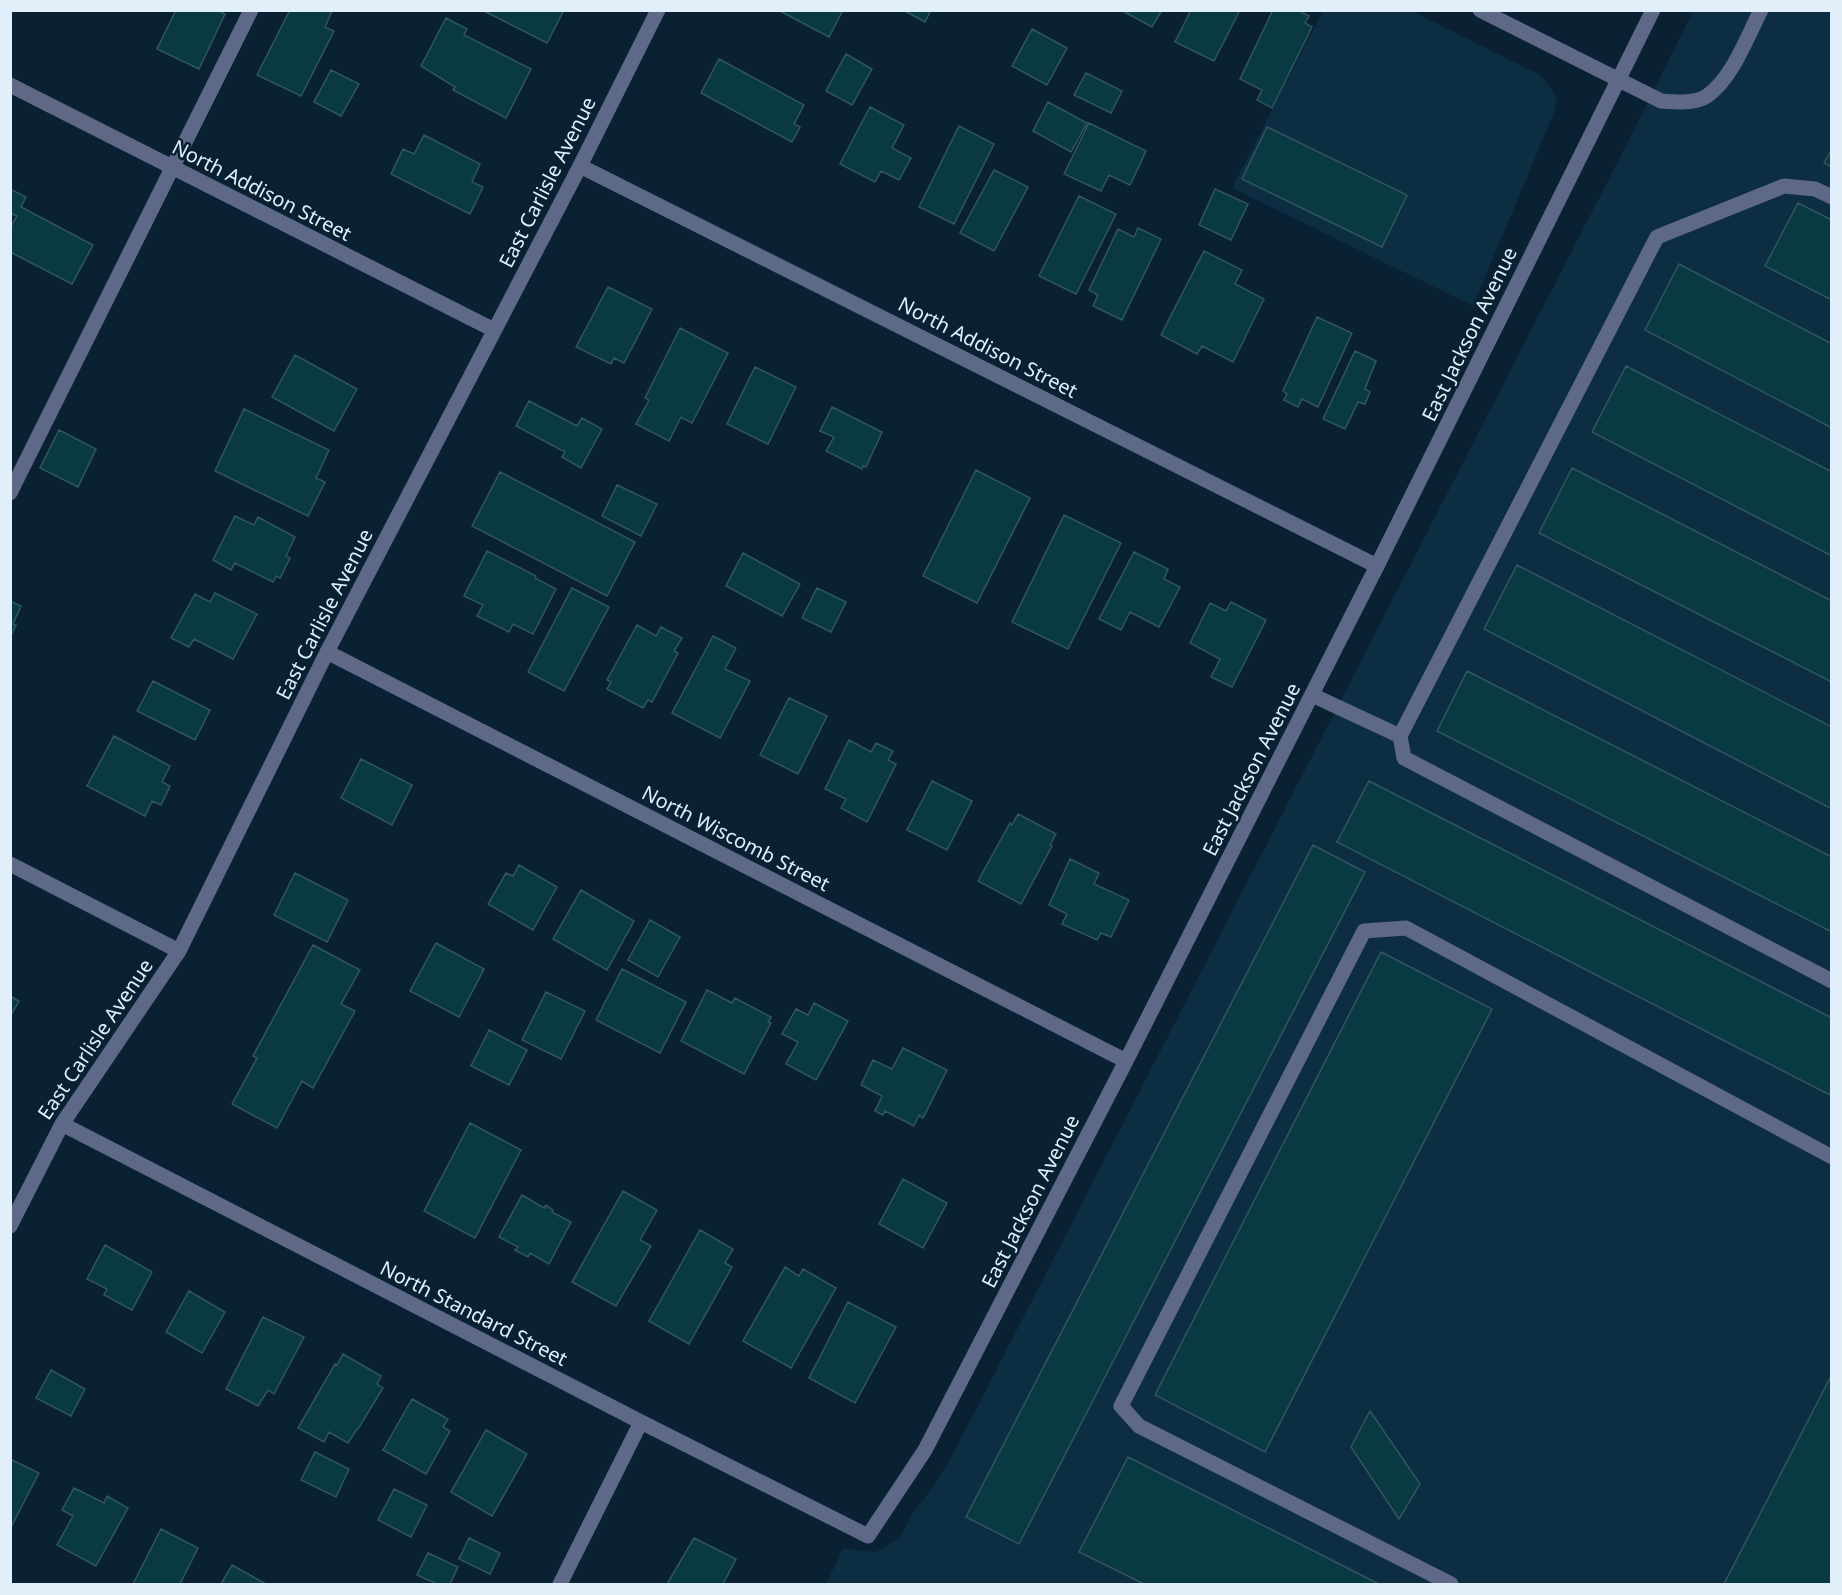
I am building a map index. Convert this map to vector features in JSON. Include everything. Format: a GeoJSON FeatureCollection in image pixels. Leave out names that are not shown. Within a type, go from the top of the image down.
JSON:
{"type":"FeatureCollection","features":[{"type":"Feature","properties":{"kind":"street"},"geometry":{"type":"LineString","coordinates":[[10,493],[251,10]]}},
{"type":"Feature","properties":{"kind":"street","name":"East Carlisle Avenue"},"geometry":{"type":"LineString","coordinates":[[10,1226],[62,1124],[179,951],[327,652],[580,166],[658,10]]}},
{"type":"Feature","properties":{"kind":"street"},"geometry":{"type":"LineString","coordinates":[[1480,10],[1661,101],[1682,103],[1706,97],[1727,76],[1761,10]]}},
{"type":"Feature","properties":{"kind":"street","name":"East Jackson Avenue"},"geometry":{"type":"LineString","coordinates":[[868,1536],[925,1450],[1126,1061],[1377,566],[1653,10]]}},
{"type":"Feature","properties":{"kind":"street","name":"North Addison Street"},"geometry":{"type":"LineString","coordinates":[[10,86],[494,330]]}},
{"type":"Feature","properties":{"kind":"street","name":"North Addison Street"},"geometry":{"type":"LineString","coordinates":[[580,166],[1377,566]]}},
{"type":"Feature","properties":{"kind":"street"},"geometry":{"type":"LineString","coordinates":[[1832,197],[1815,189],[1784,186],[1657,237],[1400,735],[1404,758],[1832,981]]}},
{"type":"Feature","properties":{"kind":"street","name":"North Wiscomb Street"},"geometry":{"type":"LineString","coordinates":[[327,652],[1126,1061]]}},
{"type":"Feature","properties":{"kind":"street"},"geometry":{"type":"LineString","coordinates":[[1312,695],[1400,735]]}},
{"type":"Feature","properties":{"kind":"street"},"geometry":{"type":"LineString","coordinates":[[10,864],[179,951]]}},
{"type":"Feature","properties":{"kind":"street"},"geometry":{"type":"LineString","coordinates":[[1451,1584],[1139,1426],[1121,1406],[1364,931],[1406,928],[1832,1157]]}},
{"type":"Feature","properties":{"kind":"street","name":"North Standard Street"},"geometry":{"type":"LineString","coordinates":[[62,1124],[641,1422],[868,1536]]}},
{"type":"Feature","properties":{"kind":"street"},"geometry":{"type":"LineString","coordinates":[[560,1584],[641,1422]]}},
{"type":"Feature","properties":{"kind":"shaded area"},"geometry":{"type":"Polygon","coordinates":[[[1323,11],[1412,11],[1540,75],[1557,100],[1555,110],[1473,306],[1232,188],[1323,11]]]}},
{"type":"Feature","properties":{"kind":"shaded area"},"geometry":{"type":"Polygon","coordinates":[[[1693,11],[1831,11],[1831,1584],[826,1584],[843,1549],[876,1552],[900,1537],[914,1511],[934,1486],[952,1456],[1630,138],[1693,11]]]}},
{"type":"Feature","properties":{"kind":"building"},"geometry":{"type":"Polygon","coordinates":[[[176,10],[217,10],[225,14],[199,69],[157,49],[176,10]]]}},
{"type":"Feature","properties":{"kind":"building"},"geometry":{"type":"Polygon","coordinates":[[[290,10],[332,11],[325,27],[334,31],[301,96],[257,75],[290,10]]]}},
{"type":"Feature","properties":{"kind":"building"},"geometry":{"type":"Polygon","coordinates":[[[482,10],[564,10],[547,43],[482,10]]]}},
{"type":"Feature","properties":{"kind":"building"},"geometry":{"type":"Polygon","coordinates":[[[778,10],[843,10],[829,37],[778,10]]]}},
{"type":"Feature","properties":{"kind":"building"},"geometry":{"type":"Polygon","coordinates":[[[903,10],[931,10],[925,22],[903,10]]]}},
{"type":"Feature","properties":{"kind":"building"},"geometry":{"type":"Polygon","coordinates":[[[1121,10],[1162,10],[1152,27],[1121,10]]]}},
{"type":"Feature","properties":{"kind":"building"},"geometry":{"type":"Polygon","coordinates":[[[1191,10],[1240,10],[1214,61],[1175,42],[1191,10]]]}},
{"type":"Feature","properties":{"kind":"building"},"geometry":{"type":"Polygon","coordinates":[[[1273,10],[1298,10],[1309,16],[1305,23],[1312,27],[1272,108],[1257,100],[1262,90],[1240,79],[1273,10]]]}},
{"type":"Feature","properties":{"kind":"building"},"geometry":{"type":"Polygon","coordinates":[[[446,18],[467,29],[464,35],[531,69],[506,118],[453,90],[455,87],[421,66],[446,18]]]}},
{"type":"Feature","properties":{"kind":"building"},"geometry":{"type":"Polygon","coordinates":[[[1032,29],[1067,48],[1047,85],[1012,66],[1032,29]]]}},
{"type":"Feature","properties":{"kind":"building"},"geometry":{"type":"Polygon","coordinates":[[[846,54],[872,69],[852,105],[826,91],[846,54]]]}},
{"type":"Feature","properties":{"kind":"building"},"geometry":{"type":"Polygon","coordinates":[[[719,59],[804,105],[794,124],[800,127],[792,142],[701,93],[719,59]]]}},
{"type":"Feature","properties":{"kind":"building"},"geometry":{"type":"Polygon","coordinates":[[[331,70],[359,84],[341,116],[314,102],[331,70]]]}},
{"type":"Feature","properties":{"kind":"building"},"geometry":{"type":"Polygon","coordinates":[[[1086,73],[1122,91],[1111,113],[1074,95],[1086,73]]]}},
{"type":"Feature","properties":{"kind":"building"},"geometry":{"type":"Polygon","coordinates":[[[1048,102],[1087,123],[1071,152],[1033,131],[1048,102]]]}},
{"type":"Feature","properties":{"kind":"building"},"geometry":{"type":"Polygon","coordinates":[[[870,107],[904,125],[892,148],[911,158],[899,180],[881,171],[875,182],[840,164],[870,107]]]}},
{"type":"Feature","properties":{"kind":"building"},"geometry":{"type":"Polygon","coordinates":[[[1089,123],[1146,151],[1130,185],[1109,175],[1101,191],[1064,174],[1089,123]]]}},
{"type":"Feature","properties":{"kind":"building"},"geometry":{"type":"Polygon","coordinates":[[[959,126],[994,144],[954,224],[919,207],[959,126]]]}},
{"type":"Feature","properties":{"kind":"building"},"geometry":{"type":"Polygon","coordinates":[[[1267,127],[1407,195],[1382,247],[1242,179],[1267,127]]]}},
{"type":"Feature","properties":{"kind":"building"},"geometry":{"type":"Polygon","coordinates":[[[424,135],[480,164],[472,182],[483,187],[470,214],[391,174],[403,149],[414,154],[424,135]]]}},
{"type":"Feature","properties":{"kind":"building"},"geometry":{"type":"Polygon","coordinates":[[[1832,149],[1832,167],[1824,163],[1832,149]]]}},
{"type":"Feature","properties":{"kind":"building"},"geometry":{"type":"Polygon","coordinates":[[[994,170],[1028,187],[994,251],[960,233],[994,170]]]}},
{"type":"Feature","properties":{"kind":"building"},"geometry":{"type":"Polygon","coordinates":[[[10,189],[26,197],[21,207],[93,245],[72,284],[10,252],[10,228],[17,216],[10,213],[10,189]]]}},
{"type":"Feature","properties":{"kind":"building"},"geometry":{"type":"Polygon","coordinates":[[[1215,189],[1248,204],[1231,240],[1199,225],[1215,189]]]}},
{"type":"Feature","properties":{"kind":"building"},"geometry":{"type":"Polygon","coordinates":[[[1079,196],[1116,214],[1076,294],[1039,276],[1079,196]]]}},
{"type":"Feature","properties":{"kind":"building"},"geometry":{"type":"Polygon","coordinates":[[[1798,203],[1832,220],[1832,300],[1765,266],[1798,203]]]}},
{"type":"Feature","properties":{"kind":"building"},"geometry":{"type":"Polygon","coordinates":[[[1138,228],[1161,239],[1122,320],[1093,306],[1098,295],[1089,290],[1118,229],[1134,237],[1138,228]]]}},
{"type":"Feature","properties":{"kind":"building"},"geometry":{"type":"Polygon","coordinates":[[[1204,251],[1242,270],[1235,284],[1264,299],[1233,362],[1202,346],[1197,354],[1161,335],[1204,251]]]}},
{"type":"Feature","properties":{"kind":"building"},"geometry":{"type":"Polygon","coordinates":[[[1679,264],[1832,344],[1832,428],[1645,330],[1679,264]]]}},
{"type":"Feature","properties":{"kind":"building"},"geometry":{"type":"Polygon","coordinates":[[[608,287],[652,309],[624,363],[614,358],[611,364],[576,347],[608,287]]]}},
{"type":"Feature","properties":{"kind":"building"},"geometry":{"type":"Polygon","coordinates":[[[1317,317],[1352,333],[1318,407],[1302,399],[1298,407],[1284,400],[1287,394],[1283,391],[1317,317]]]}},
{"type":"Feature","properties":{"kind":"building"},"geometry":{"type":"Polygon","coordinates":[[[680,328],[728,353],[692,423],[681,417],[669,441],[636,424],[649,400],[645,398],[680,328]]]}},
{"type":"Feature","properties":{"kind":"building"},"geometry":{"type":"Polygon","coordinates":[[[1355,351],[1376,361],[1365,389],[1370,392],[1365,404],[1358,402],[1345,429],[1323,419],[1355,351]]]}},
{"type":"Feature","properties":{"kind":"building"},"geometry":{"type":"Polygon","coordinates":[[[295,355],[357,389],[334,431],[272,397],[295,355]]]}},
{"type":"Feature","properties":{"kind":"building"},"geometry":{"type":"Polygon","coordinates":[[[1626,366],[1832,472],[1832,556],[1592,432],[1626,366]]]}},
{"type":"Feature","properties":{"kind":"building"},"geometry":{"type":"Polygon","coordinates":[[[755,367],[796,387],[768,444],[727,424],[755,367]]]}},
{"type":"Feature","properties":{"kind":"building"},"geometry":{"type":"Polygon","coordinates":[[[529,401],[577,426],[582,418],[602,429],[581,468],[562,457],[565,452],[516,426],[529,401]]]}},
{"type":"Feature","properties":{"kind":"building"},"geometry":{"type":"Polygon","coordinates":[[[832,407],[882,432],[866,467],[863,466],[862,469],[826,451],[834,437],[820,431],[832,407]]]}},
{"type":"Feature","properties":{"kind":"building"},"geometry":{"type":"Polygon","coordinates":[[[244,409],[329,450],[316,478],[325,482],[308,516],[215,471],[244,409]]]}},
{"type":"Feature","properties":{"kind":"building"},"geometry":{"type":"Polygon","coordinates":[[[59,430],[96,449],[78,487],[40,468],[59,430]]]}},
{"type":"Feature","properties":{"kind":"building"},"geometry":{"type":"Polygon","coordinates":[[[1572,468],[1832,601],[1832,682],[1539,533],[1572,468]]]}},
{"type":"Feature","properties":{"kind":"building"},"geometry":{"type":"Polygon","coordinates":[[[976,470],[1030,498],[977,603],[923,576],[976,470]]]}},
{"type":"Feature","properties":{"kind":"building"},"geometry":{"type":"Polygon","coordinates":[[[500,472],[635,542],[607,596],[472,526],[500,472]]]}},
{"type":"Feature","properties":{"kind":"building"},"geometry":{"type":"Polygon","coordinates":[[[617,485],[657,504],[641,536],[602,516],[617,485]]]}},
{"type":"Feature","properties":{"kind":"building"},"geometry":{"type":"Polygon","coordinates":[[[1064,515],[1121,543],[1068,649],[1012,622],[1064,515]]]}},
{"type":"Feature","properties":{"kind":"building"},"geometry":{"type":"Polygon","coordinates":[[[235,516],[254,525],[258,517],[295,537],[286,556],[290,558],[280,578],[276,576],[273,582],[235,563],[231,570],[213,560],[235,516]]]}},
{"type":"Feature","properties":{"kind":"building"},"geometry":{"type":"Polygon","coordinates":[[[487,551],[556,589],[533,634],[513,624],[509,632],[477,616],[483,605],[464,596],[487,551]]]}},
{"type":"Feature","properties":{"kind":"building"},"geometry":{"type":"Polygon","coordinates":[[[1134,552],[1168,569],[1164,579],[1180,587],[1159,627],[1130,612],[1121,630],[1099,619],[1134,552]]]}},
{"type":"Feature","properties":{"kind":"building"},"geometry":{"type":"Polygon","coordinates":[[[743,553],[800,584],[782,616],[726,586],[743,553]]]}},
{"type":"Feature","properties":{"kind":"building"},"geometry":{"type":"Polygon","coordinates":[[[1517,565],[1832,727],[1832,809],[1484,629],[1517,565]]]}},
{"type":"Feature","properties":{"kind":"building"},"geometry":{"type":"Polygon","coordinates":[[[572,588],[609,607],[564,691],[528,672],[572,588]]]}},
{"type":"Feature","properties":{"kind":"building"},"geometry":{"type":"Polygon","coordinates":[[[817,588],[846,602],[831,632],[802,618],[817,588]]]}},
{"type":"Feature","properties":{"kind":"building"},"geometry":{"type":"Polygon","coordinates":[[[215,593],[257,614],[233,659],[194,639],[189,647],[171,638],[195,594],[210,602],[215,593]]]}},
{"type":"Feature","properties":{"kind":"building"},"geometry":{"type":"Polygon","coordinates":[[[10,601],[21,606],[10,638],[10,601]]]}},
{"type":"Feature","properties":{"kind":"building"},"geometry":{"type":"Polygon","coordinates":[[[1231,602],[1266,620],[1232,687],[1211,677],[1220,659],[1190,643],[1210,603],[1226,611],[1231,602]]]}},
{"type":"Feature","properties":{"kind":"building"},"geometry":{"type":"Polygon","coordinates":[[[637,625],[656,636],[661,627],[682,638],[674,651],[678,653],[652,702],[648,700],[643,708],[607,689],[611,682],[607,680],[637,625]]]}},
{"type":"Feature","properties":{"kind":"building"},"geometry":{"type":"Polygon","coordinates":[[[713,636],[736,648],[725,669],[750,681],[720,738],[672,713],[713,636]]]}},
{"type":"Feature","properties":{"kind":"building"},"geometry":{"type":"Polygon","coordinates":[[[1467,671],[1832,857],[1832,932],[1437,731],[1467,671]]]}},
{"type":"Feature","properties":{"kind":"building"},"geometry":{"type":"Polygon","coordinates":[[[153,681],[210,710],[195,740],[137,711],[153,681]]]}},
{"type":"Feature","properties":{"kind":"building"},"geometry":{"type":"Polygon","coordinates":[[[789,698],[827,716],[798,774],[760,755],[789,698]]]}},
{"type":"Feature","properties":{"kind":"building"},"geometry":{"type":"Polygon","coordinates":[[[114,736],[170,766],[162,782],[170,786],[161,805],[152,801],[145,816],[87,786],[114,736]]]}},
{"type":"Feature","properties":{"kind":"building"},"geometry":{"type":"Polygon","coordinates":[[[849,740],[871,752],[876,743],[893,751],[888,760],[896,764],[867,822],[841,808],[846,799],[825,789],[849,740]]]}},
{"type":"Feature","properties":{"kind":"building"},"geometry":{"type":"Polygon","coordinates":[[[361,759],[412,785],[392,825],[341,798],[361,759]]]}},
{"type":"Feature","properties":{"kind":"building"},"geometry":{"type":"Polygon","coordinates":[[[932,781],[972,801],[947,850],[907,830],[932,781]]]}},
{"type":"Feature","properties":{"kind":"building"},"geometry":{"type":"Polygon","coordinates":[[[1369,781],[1832,1018],[1832,1096],[1337,842],[1369,781]]]}},
{"type":"Feature","properties":{"kind":"building"},"geometry":{"type":"Polygon","coordinates":[[[1018,814],[1056,834],[1021,904],[978,881],[1010,823],[1012,825],[1018,814]]]}},
{"type":"Feature","properties":{"kind":"building"},"geometry":{"type":"Polygon","coordinates":[[[1313,845],[1365,872],[1019,1544],[966,1517],[1313,845]]]}},
{"type":"Feature","properties":{"kind":"building"},"geometry":{"type":"Polygon","coordinates":[[[1070,859],[1099,873],[1094,884],[1129,900],[1111,937],[1101,933],[1097,940],[1062,924],[1067,914],[1049,905],[1070,859]]]}},
{"type":"Feature","properties":{"kind":"building"},"geometry":{"type":"Polygon","coordinates":[[[519,865],[557,887],[533,930],[488,904],[506,873],[513,876],[519,865]]]}},
{"type":"Feature","properties":{"kind":"building"},"geometry":{"type":"Polygon","coordinates":[[[295,873],[348,900],[327,942],[274,915],[295,873]]]}},
{"type":"Feature","properties":{"kind":"building"},"geometry":{"type":"Polygon","coordinates":[[[581,890],[634,921],[607,970],[553,939],[581,890]]]}},
{"type":"Feature","properties":{"kind":"building"},"geometry":{"type":"Polygon","coordinates":[[[650,920],[680,937],[658,977],[628,960],[650,920]]]}},
{"type":"Feature","properties":{"kind":"building"},"geometry":{"type":"Polygon","coordinates":[[[436,943],[484,969],[459,1017],[410,991],[436,943]]]}},
{"type":"Feature","properties":{"kind":"building"},"geometry":{"type":"Polygon","coordinates":[[[313,945],[360,970],[341,1004],[355,1011],[313,1088],[302,1081],[277,1128],[232,1104],[257,1058],[253,1056],[313,945]]]}},
{"type":"Feature","properties":{"kind":"building"},"geometry":{"type":"Polygon","coordinates":[[[1381,952],[1492,1009],[1265,1452],[1155,1395],[1381,952]]]}},
{"type":"Feature","properties":{"kind":"building"},"geometry":{"type":"Polygon","coordinates":[[[622,969],[686,1002],[660,1053],[596,1020],[622,969]]]}},
{"type":"Feature","properties":{"kind":"building"},"geometry":{"type":"Polygon","coordinates":[[[707,990],[732,1003],[735,998],[771,1017],[768,1022],[771,1023],[744,1074],[681,1041],[707,990]]]}},
{"type":"Feature","properties":{"kind":"building"},"geometry":{"type":"Polygon","coordinates":[[[546,992],[585,1011],[561,1059],[522,1040],[546,992]]]}},
{"type":"Feature","properties":{"kind":"building"},"geometry":{"type":"Polygon","coordinates":[[[10,996],[19,1001],[10,1017],[10,996]]]}},
{"type":"Feature","properties":{"kind":"building"},"geometry":{"type":"Polygon","coordinates":[[[814,1003],[848,1021],[816,1080],[786,1064],[798,1042],[782,1034],[796,1009],[808,1015],[814,1003]]]}},
{"type":"Feature","properties":{"kind":"building"},"geometry":{"type":"Polygon","coordinates":[[[489,1030],[527,1050],[509,1085],[471,1066],[489,1030]]]}},
{"type":"Feature","properties":{"kind":"building"},"geometry":{"type":"Polygon","coordinates":[[[903,1048],[947,1070],[923,1118],[919,1115],[914,1126],[885,1111],[883,1115],[875,1111],[882,1096],[861,1085],[873,1060],[892,1069],[903,1048]]]}},
{"type":"Feature","properties":{"kind":"building"},"geometry":{"type":"Polygon","coordinates":[[[470,1123],[521,1150],[475,1238],[424,1211],[470,1123]]]}},
{"type":"Feature","properties":{"kind":"building"},"geometry":{"type":"Polygon","coordinates":[[[903,1179],[947,1203],[923,1248],[879,1224],[903,1179]]]}},
{"type":"Feature","properties":{"kind":"building"},"geometry":{"type":"Polygon","coordinates":[[[623,1191],[657,1210],[640,1240],[651,1246],[616,1306],[572,1282],[623,1191]]]}},
{"type":"Feature","properties":{"kind":"building"},"geometry":{"type":"Polygon","coordinates":[[[522,1195],[544,1208],[546,1205],[553,1210],[552,1212],[571,1222],[549,1264],[530,1253],[528,1257],[515,1250],[518,1247],[499,1237],[522,1195]]]}},
{"type":"Feature","properties":{"kind":"building"},"geometry":{"type":"Polygon","coordinates":[[[700,1230],[733,1249],[725,1263],[732,1267],[689,1344],[649,1321],[700,1230]]]}},
{"type":"Feature","properties":{"kind":"building"},"geometry":{"type":"Polygon","coordinates":[[[105,1245],[152,1272],[132,1310],[104,1295],[107,1289],[87,1279],[105,1245]]]}},
{"type":"Feature","properties":{"kind":"building"},"geometry":{"type":"Polygon","coordinates":[[[785,1267],[799,1276],[803,1269],[836,1288],[791,1368],[743,1341],[785,1267]]]}},
{"type":"Feature","properties":{"kind":"building"},"geometry":{"type":"Polygon","coordinates":[[[189,1291],[225,1312],[202,1353],[166,1332],[189,1291]]]}},
{"type":"Feature","properties":{"kind":"building"},"geometry":{"type":"Polygon","coordinates":[[[848,1302],[896,1327],[855,1403],[809,1378],[848,1302]]]}},
{"type":"Feature","properties":{"kind":"building"},"geometry":{"type":"Polygon","coordinates":[[[263,1317],[304,1337],[274,1394],[268,1390],[258,1406],[226,1389],[263,1317]]]}},
{"type":"Feature","properties":{"kind":"building"},"geometry":{"type":"Polygon","coordinates":[[[343,1354],[381,1376],[377,1384],[383,1388],[348,1443],[329,1432],[324,1442],[298,1428],[343,1354]]]}},
{"type":"Feature","properties":{"kind":"building"},"geometry":{"type":"Polygon","coordinates":[[[51,1370],[85,1389],[71,1416],[36,1398],[51,1370]]]}},
{"type":"Feature","properties":{"kind":"building"},"geometry":{"type":"Polygon","coordinates":[[[1832,1374],[1832,1584],[1724,1584],[1832,1374]]]}},
{"type":"Feature","properties":{"kind":"building"},"geometry":{"type":"Polygon","coordinates":[[[412,1399],[448,1419],[443,1427],[450,1431],[426,1474],[383,1450],[412,1399]]]}},
{"type":"Feature","properties":{"kind":"building"},"geometry":{"type":"Polygon","coordinates":[[[1370,1411],[1420,1484],[1399,1519],[1351,1447],[1370,1411]]]}},
{"type":"Feature","properties":{"kind":"building"},"geometry":{"type":"Polygon","coordinates":[[[486,1430],[527,1454],[492,1516],[451,1492],[486,1430]]]}},
{"type":"Feature","properties":{"kind":"building"},"geometry":{"type":"Polygon","coordinates":[[[315,1452],[349,1469],[336,1497],[301,1480],[315,1452]]]}},
{"type":"Feature","properties":{"kind":"building"},"geometry":{"type":"Polygon","coordinates":[[[1128,1457],[1379,1584],[1144,1584],[1079,1552],[1128,1457]]]}},
{"type":"Feature","properties":{"kind":"building"},"geometry":{"type":"Polygon","coordinates":[[[10,1459],[39,1473],[10,1529],[10,1459]]]}},
{"type":"Feature","properties":{"kind":"building"},"geometry":{"type":"Polygon","coordinates":[[[74,1488],[104,1503],[107,1496],[128,1508],[96,1566],[57,1545],[73,1516],[62,1510],[74,1488]]]}},
{"type":"Feature","properties":{"kind":"building"},"geometry":{"type":"Polygon","coordinates":[[[394,1489],[427,1505],[411,1537],[378,1520],[394,1489]]]}},
{"type":"Feature","properties":{"kind":"building"},"geometry":{"type":"Polygon","coordinates":[[[161,1529],[198,1548],[180,1584],[133,1584],[161,1529]]]}},
{"type":"Feature","properties":{"kind":"building"},"geometry":{"type":"Polygon","coordinates":[[[469,1538],[500,1553],[490,1574],[459,1559],[469,1538]]]}},
{"type":"Feature","properties":{"kind":"building"},"geometry":{"type":"Polygon","coordinates":[[[694,1538],[736,1559],[723,1584],[667,1584],[694,1538]]]}},
{"type":"Feature","properties":{"kind":"building"},"geometry":{"type":"Polygon","coordinates":[[[428,1553],[458,1567],[450,1584],[437,1584],[417,1575],[428,1553]]]}},
{"type":"Feature","properties":{"kind":"building"},"geometry":{"type":"Polygon","coordinates":[[[232,1565],[266,1584],[221,1584],[232,1565]]]}}]}
